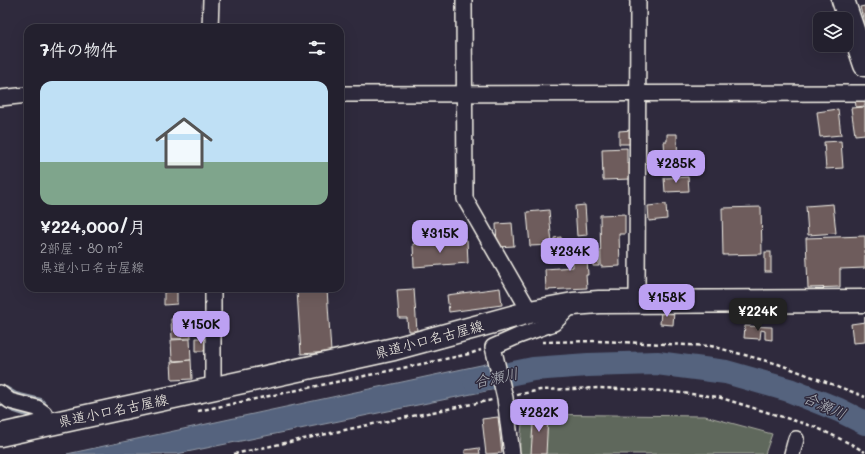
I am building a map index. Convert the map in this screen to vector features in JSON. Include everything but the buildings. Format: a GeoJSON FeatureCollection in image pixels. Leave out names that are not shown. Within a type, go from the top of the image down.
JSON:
{"type":"FeatureCollection","features":[{"type":"Feature","properties":{"kind":"main road"},"geometry":{"type":"LineString","coordinates":[[843,0],[865,65]]}},
{"type":"Feature","properties":{"kind":"main road","name":"県道小口名古屋線"},"geometry":{"type":"LineString","coordinates":[[0,435],[394,349],[530,312],[573,304],[637,302],[865,301]]}},
{"type":"Feature","properties":{"kind":"street"},"geometry":{"type":"LineString","coordinates":[[210,24],[211,0]]}},
{"type":"Feature","properties":{"kind":"street"},"geometry":{"type":"LineString","coordinates":[[464,0],[465,199],[530,312]]}},
{"type":"Feature","properties":{"kind":"street"},"geometry":{"type":"LineString","coordinates":[[637,302],[638,0]]}},
{"type":"Feature","properties":{"kind":"street"},"geometry":{"type":"LineString","coordinates":[[344,94],[865,92]]}},
{"type":"Feature","properties":{"kind":"street"},"geometry":{"type":"LineString","coordinates":[[0,98],[24,95]]}},
{"type":"Feature","properties":{"kind":"street"},"geometry":{"type":"LineString","coordinates":[[213,292],[213,389]]}},
{"type":"Feature","properties":{"kind":"street"},"geometry":{"type":"LineString","coordinates":[[512,454],[504,398],[494,349],[518,336],[554,323],[573,304]]}},
{"type":"Feature","properties":{"kind":"street"},"geometry":{"type":"LineString","coordinates":[[0,392],[10,401],[37,408],[44,413],[49,424]]}},
{"type":"Feature","properties":{"kind":"street"},"geometry":{"type":"LineString","coordinates":[[792,454],[796,439]]}},
{"type":"Feature","properties":{"kind":"path"},"geometry":{"type":"LineString","coordinates":[[518,336],[546,343],[598,341],[711,346],[778,364],[865,397]]}},
{"type":"Feature","properties":{"kind":"path"},"geometry":{"type":"LineString","coordinates":[[194,412],[494,349]]}},
{"type":"Feature","properties":{"kind":"path"},"geometry":{"type":"LineString","coordinates":[[234,454],[540,390],[600,388],[663,391],[718,397],[815,427],[865,452]]}},
{"type":"Feature","properties":{"kind":"green space"},"geometry":{"type":"Polygon","coordinates":[[[523,414],[705,416],[772,434],[765,454],[519,454],[523,414]]]}},
{"type":"Feature","properties":{"kind":"water"},"geometry":{"type":"Polygon","coordinates":[[[495,362],[501,388],[177,454],[67,454],[495,362]]]}},
{"type":"Feature","properties":{"kind":"waterway","name":"合瀬川"},"geometry":{"type":"LineString","coordinates":[[475,381],[533,369],[588,365],[657,363],[726,372],[789,390],[839,410],[865,423]]}},
{"type":"Feature","properties":{"kind":"waterway"},"geometry":{"type":"LineString","coordinates":[[6,388],[16,394],[41,400],[48,408]]}},
{"type":"Feature","properties":{"kind":"waterway"},"geometry":{"type":"LineString","coordinates":[[0,403],[12,410],[33,417],[34,421]]}}]}
